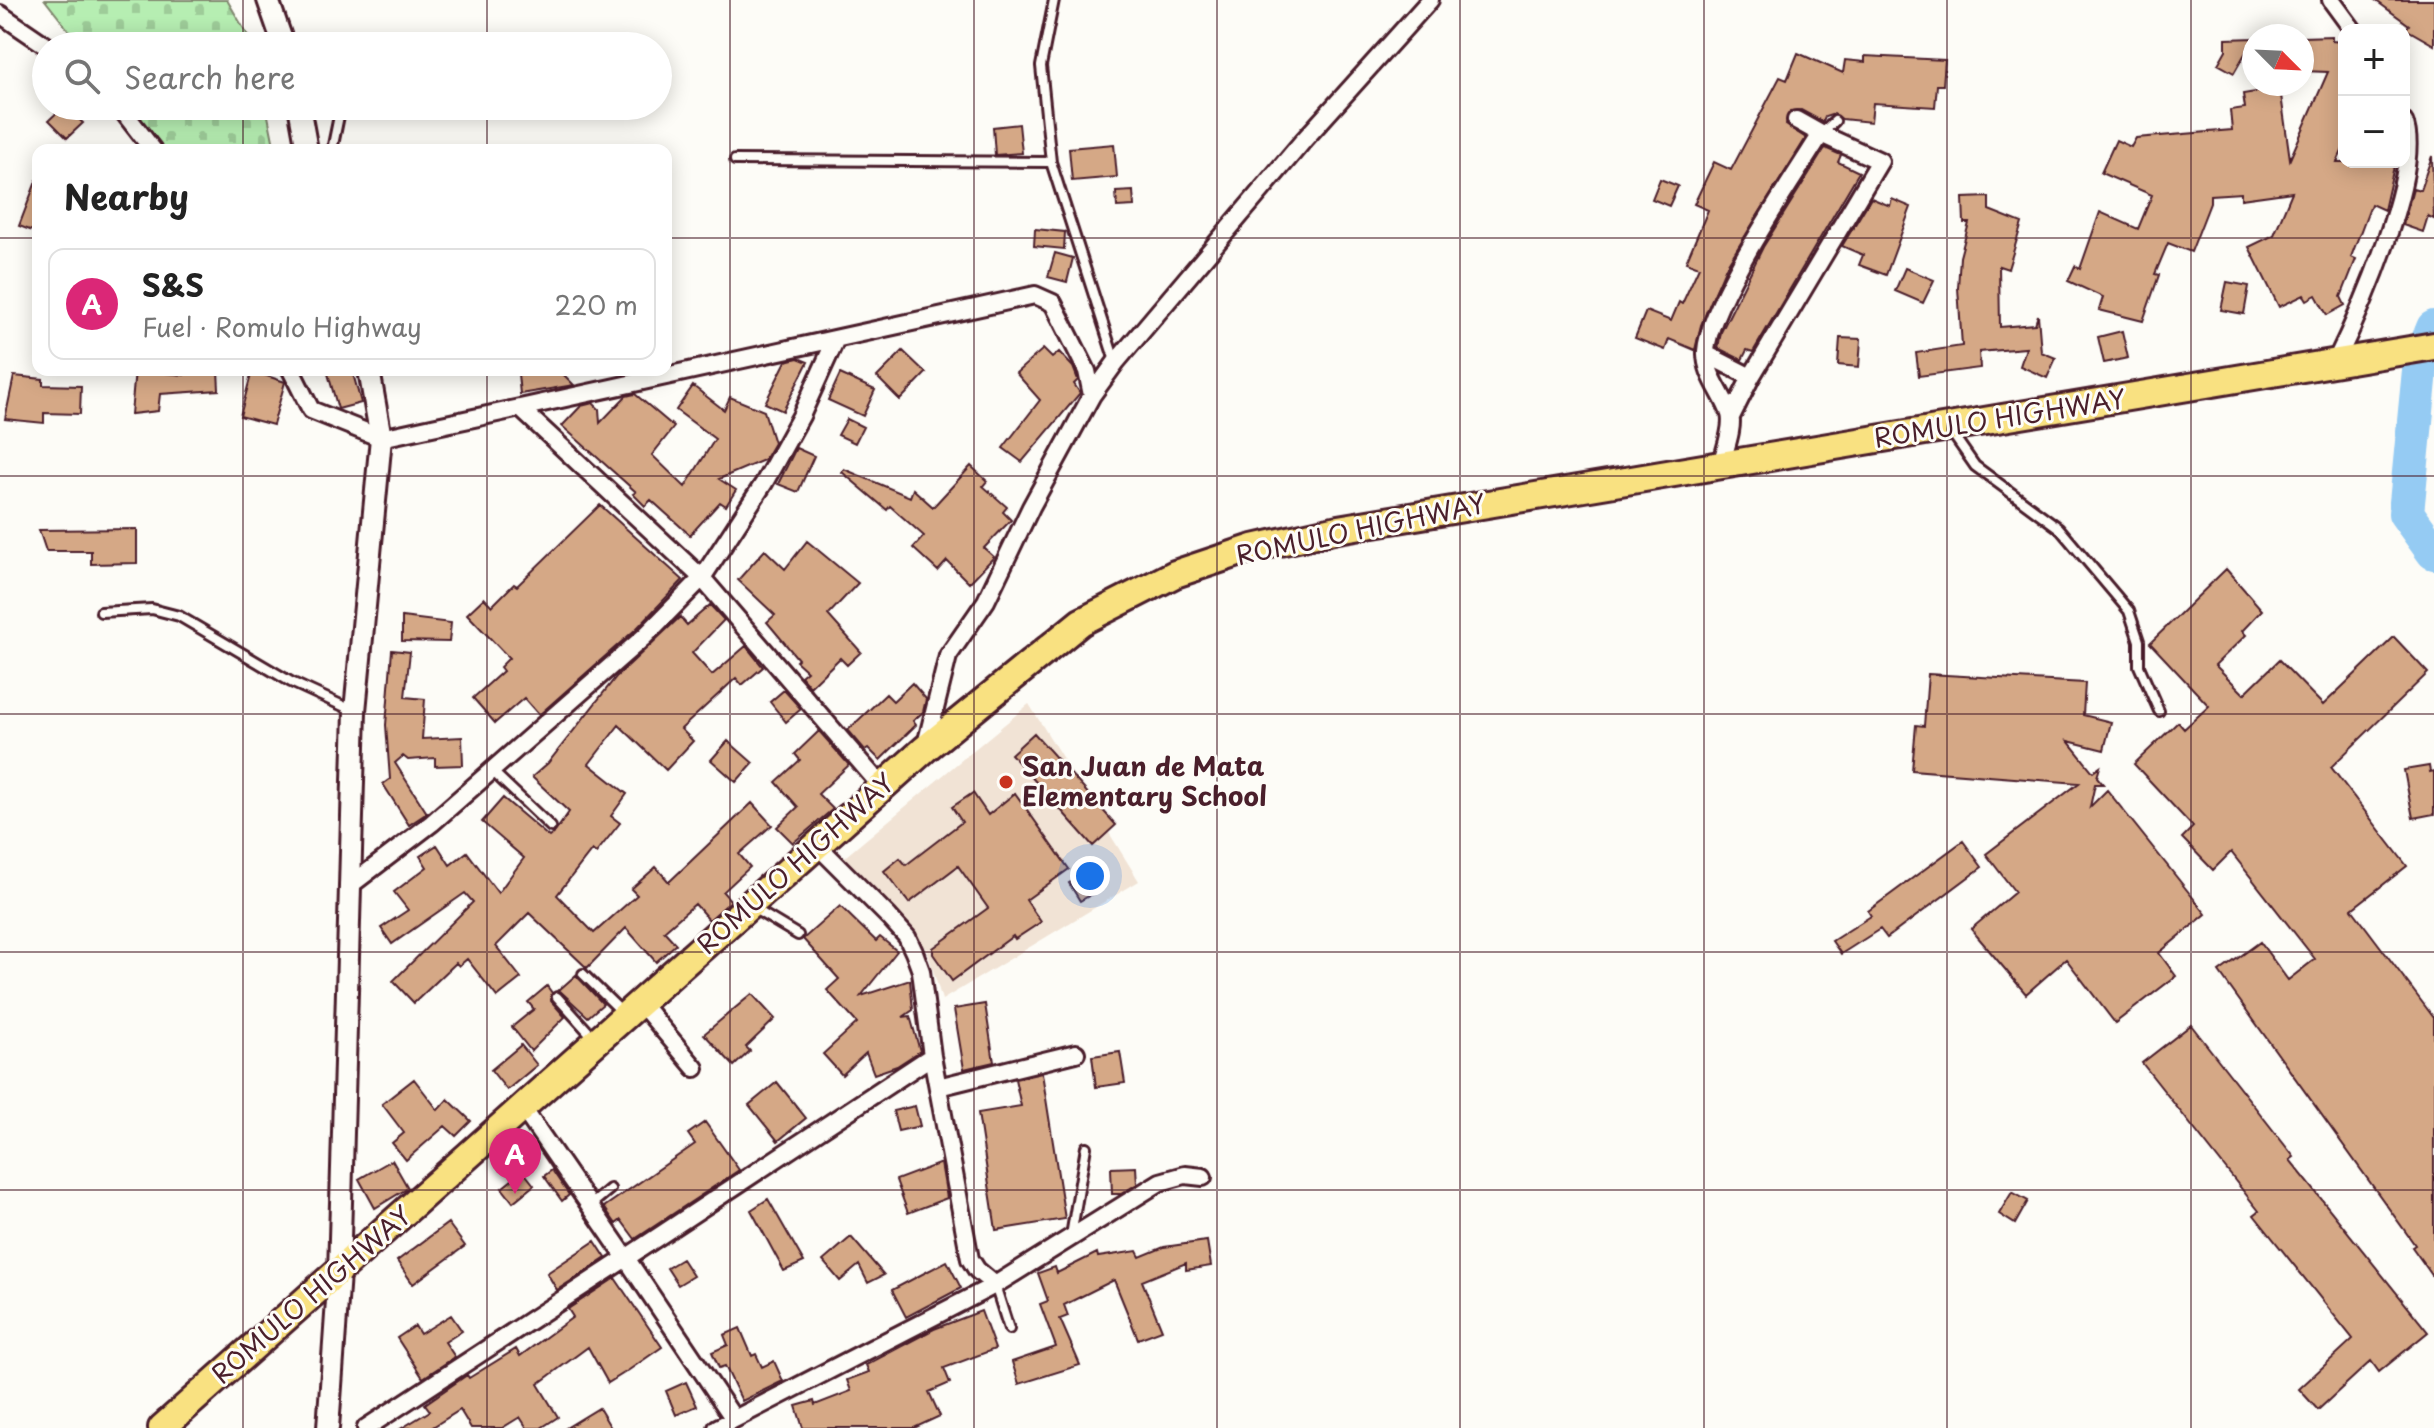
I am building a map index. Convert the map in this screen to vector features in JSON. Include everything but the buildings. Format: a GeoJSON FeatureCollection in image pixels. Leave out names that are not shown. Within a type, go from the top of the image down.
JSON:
{"type":"FeatureCollection","features":[{"type":"Feature","properties":{"kind":"highway","name":"ROMULO HIGHWAY"},"geometry":{"type":"LineString","coordinates":[[162,1428],[925,749],[1081,622],[1175,574],[1253,548],[1338,529],[1722,462],[1949,429],[2434,346]]}},
{"type":"Feature","properties":{"kind":"street"},"geometry":{"type":"LineString","coordinates":[[268,0],[279,32]]}},
{"type":"Feature","properties":{"kind":"street"},"geometry":{"type":"LineString","coordinates":[[925,749],[948,656],[986,601],[1031,507],[1092,395],[1116,362],[1303,141],[1430,0]]}},
{"type":"Feature","properties":{"kind":"street"},"geometry":{"type":"LineString","coordinates":[[2331,0],[2349,24]]}},
{"type":"Feature","properties":{"kind":"street"},"geometry":{"type":"LineString","coordinates":[[0,14],[32,36]]}},
{"type":"Feature","properties":{"kind":"street"},"geometry":{"type":"LineString","coordinates":[[130,120],[148,144]]}},
{"type":"Feature","properties":{"kind":"street"},"geometry":{"type":"LineString","coordinates":[[302,120],[306,144]]}},
{"type":"Feature","properties":{"kind":"street"},"geometry":{"type":"LineString","coordinates":[[1722,462],[1731,417],[1751,377],[1880,161],[1796,120]]}},
{"type":"Feature","properties":{"kind":"street"},"geometry":{"type":"LineString","coordinates":[[1731,417],[1710,374],[1706,354],[1710,329],[1722,299],[1821,134]]}},
{"type":"Feature","properties":{"kind":"street"},"geometry":{"type":"LineString","coordinates":[[2346,361],[2363,303],[2398,210],[2406,168]]}},
{"type":"Feature","properties":{"kind":"street"},"geometry":{"type":"LineString","coordinates":[[672,376],[1026,296],[1043,296],[1053,303],[1087,371],[1092,395]]}},
{"type":"Feature","properties":{"kind":"street"},"geometry":{"type":"LineString","coordinates":[[352,884],[432,823],[644,637],[702,578],[764,483],[801,416],[835,341]]}},
{"type":"Feature","properties":{"kind":"street"},"geometry":{"type":"LineString","coordinates":[[1706,354],[1751,377]]}},
{"type":"Feature","properties":{"kind":"street"},"geometry":{"type":"LineString","coordinates":[[294,376],[311,410],[381,438],[670,376]]}},
{"type":"Feature","properties":{"kind":"street"},"geometry":{"type":"LineString","coordinates":[[328,1428],[339,1273],[355,711],[381,438],[370,376]]}},
{"type":"Feature","properties":{"kind":"street"},"geometry":{"type":"LineString","coordinates":[[520,408],[702,578],[882,787]]}},
{"type":"Feature","properties":{"kind":"street"},"geometry":{"type":"LineString","coordinates":[[817,845],[907,937],[921,971],[932,1056],[970,1259],[977,1270],[995,1285]]}},
{"type":"Feature","properties":{"kind":"street"},"geometry":{"type":"LineString","coordinates":[[632,1008],[695,1068]]}},
{"type":"Feature","properties":{"kind":"street"},"geometry":{"type":"LineString","coordinates":[[938,1087],[1076,1053]]}},
{"type":"Feature","properties":{"kind":"street"},"geometry":{"type":"LineString","coordinates":[[366,1428],[932,1056]]}},
{"type":"Feature","properties":{"kind":"street"},"geometry":{"type":"LineString","coordinates":[[522,1107],[592,1204],[734,1419]]}},
{"type":"Feature","properties":{"kind":"street"},"geometry":{"type":"LineString","coordinates":[[717,1428],[995,1285],[1160,1182],[1185,1175],[1203,1177]]}},
{"type":"Feature","properties":{"kind":"lane"},"geometry":{"type":"LineString","coordinates":[[1054,0],[1041,66],[1051,162],[1116,362]]}},
{"type":"Feature","properties":{"kind":"lane"},"geometry":{"type":"LineString","coordinates":[[333,144],[338,120]]}},
{"type":"Feature","properties":{"kind":"lane"},"geometry":{"type":"LineString","coordinates":[[1821,134],[1835,121]]}},
{"type":"Feature","properties":{"kind":"lane"},"geometry":{"type":"LineString","coordinates":[[735,160],[1051,162]]}},
{"type":"Feature","properties":{"kind":"lane"},"geometry":{"type":"LineString","coordinates":[[1949,429],[1975,466],[2059,528],[2129,611],[2139,641],[2139,666],[2159,711]]}},
{"type":"Feature","properties":{"kind":"lane"},"geometry":{"type":"LineString","coordinates":[[101,612],[152,609],[179,616],[291,682],[355,711]]}},
{"type":"Feature","properties":{"kind":"lane"},"geometry":{"type":"LineString","coordinates":[[491,770],[551,827]]}},
{"type":"Feature","properties":{"kind":"lane"},"geometry":{"type":"LineString","coordinates":[[749,906],[798,935]]}},
{"type":"Feature","properties":{"kind":"lane"},"geometry":{"type":"LineString","coordinates":[[583,974],[632,1008]]}},
{"type":"Feature","properties":{"kind":"lane"},"geometry":{"type":"LineString","coordinates":[[557,997],[596,1040]]}},
{"type":"Feature","properties":{"kind":"lane"},"geometry":{"type":"LineString","coordinates":[[1071,1237],[1086,1147]]}},
{"type":"Feature","properties":{"kind":"lane"},"geometry":{"type":"LineString","coordinates":[[592,1204],[610,1189]]}},
{"type":"Feature","properties":{"kind":"lane"},"geometry":{"type":"LineString","coordinates":[[995,1285],[1009,1329]]}},
{"type":"Feature","properties":{"kind":"shaded area","name":"San Juan de Mata Elementary School"},"geometry":{"type":"Polygon","coordinates":[[[1029,704],[1139,881],[942,1000],[927,950],[840,861],[1029,704]]]}},
{"type":"Feature","properties":{"kind":"green space"},"geometry":{"type":"Polygon","coordinates":[[[45,0],[227,0],[246,32],[70,32],[45,0]]]}},
{"type":"Feature","properties":{"kind":"green space"},"geometry":{"type":"Polygon","coordinates":[[[139,120],[269,120],[274,144],[158,144],[139,120]]]}},
{"type":"Feature","properties":{"kind":"waterway"},"geometry":{"type":"LineString","coordinates":[[2434,328],[2421,360],[2406,513],[2434,552]]}},
{"type":"Feature","properties":{"kind":"place","name":"San Juan de Mata Elementary School"},"geometry":{"type":"Point","coordinates":[1006,782]}},
{"type":"Feature","properties":{"kind":"place","name":"S&S"},"geometry":{"type":"Point","coordinates":[515,1194]}}]}
